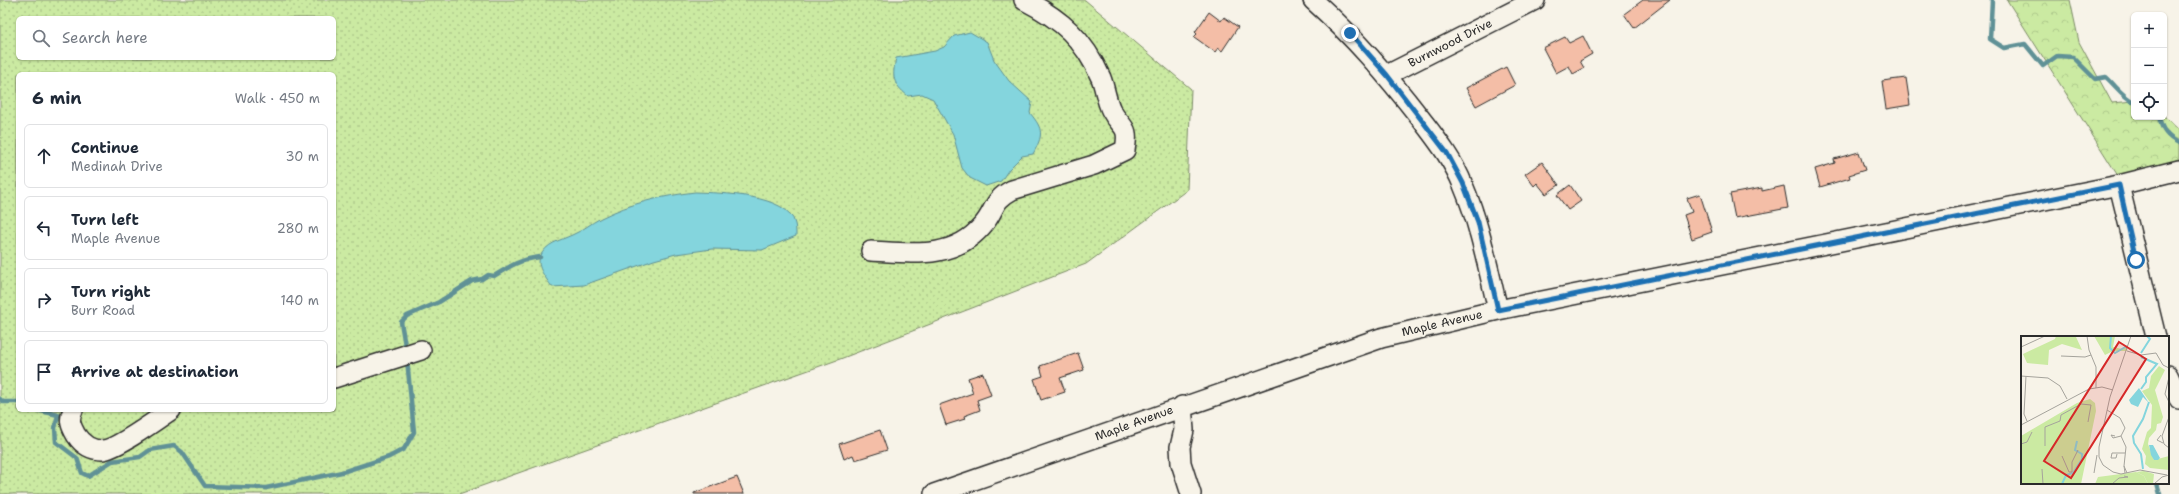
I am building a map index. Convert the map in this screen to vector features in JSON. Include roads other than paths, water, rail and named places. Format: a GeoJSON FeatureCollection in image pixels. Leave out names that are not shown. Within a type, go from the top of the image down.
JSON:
{"type":"FeatureCollection","features":[{"type":"Feature","properties":{"kind":"street"},"geometry":{"type":"LineString","coordinates":[[871,251],[911,253],[947,251],[970,239],[983,225],[1000,196],[1012,190],[1094,165],[1124,150],[1127,137],[1124,125],[1111,110],[1102,80],[1092,58],[1075,35],[1050,13],[1024,0]]}},
{"type":"Feature","properties":{"kind":"street"},"geometry":{"type":"LineString","coordinates":[[1313,0],[1350,33],[1387,75],[1447,153],[1463,183],[1478,222],[1498,310]]}},
{"type":"Feature","properties":{"kind":"street","name":"Burnwood Drive"},"geometry":{"type":"LineString","coordinates":[[1387,75],[1535,0]]}},
{"type":"Feature","properties":{"kind":"street","name":"Maple Avenue"},"geometry":{"type":"LineString","coordinates":[[934,494],[1182,406],[1381,338],[1498,310],[2119,185],[2179,170]]}},
{"type":"Feature","properties":{"kind":"street"},"geometry":{"type":"LineString","coordinates":[[2119,185],[2156,336]]}},
{"type":"Feature","properties":{"kind":"street"},"geometry":{"type":"LineString","coordinates":[[336,377],[413,352]]}},
{"type":"Feature","properties":{"kind":"street"},"geometry":{"type":"LineString","coordinates":[[2169,377],[2179,399]]}},
{"type":"Feature","properties":{"kind":"street"},"geometry":{"type":"LineString","coordinates":[[1182,406],[1184,430],[1180,447],[1181,463],[1191,494]]}},
{"type":"Feature","properties":{"kind":"street"},"geometry":{"type":"LineString","coordinates":[[72,412],[70,417],[71,426],[78,438],[90,448],[104,450],[141,431],[168,412]]}},
{"type":"Feature","properties":{"kind":"water"},"geometry":{"type":"Polygon","coordinates":[[[970,32],[987,42],[994,60],[1009,81],[1032,102],[1030,113],[1040,128],[1039,142],[1033,154],[1022,156],[1009,169],[1001,181],[986,186],[970,178],[962,168],[953,134],[933,99],[922,94],[908,96],[899,87],[894,79],[896,58],[935,51],[944,47],[954,36],[970,32]]]}},
{"type":"Feature","properties":{"kind":"water"},"geometry":{"type":"Polygon","coordinates":[[[695,192],[752,197],[780,206],[790,214],[795,224],[796,236],[762,250],[712,249],[676,254],[654,260],[584,285],[552,287],[540,269],[540,257],[549,245],[576,233],[601,218],[635,204],[695,192]]]}},
{"type":"Feature","properties":{"kind":"waterway"},"geometry":{"type":"LineString","coordinates":[[1992,0],[1990,39],[2004,48],[2025,44],[2043,66],[2057,56],[2073,57],[2095,79],[2106,77],[2131,100]]}},
{"type":"Feature","properties":{"kind":"waterway"},"geometry":{"type":"LineString","coordinates":[[2160,120],[2166,133],[2179,143]]}},
{"type":"Feature","properties":{"kind":"waterway"},"geometry":{"type":"LineString","coordinates":[[406,351],[401,322],[407,316],[439,302],[472,281],[482,279],[488,275],[494,276],[527,259],[540,257]]}},
{"type":"Feature","properties":{"kind":"waterway"},"geometry":{"type":"LineString","coordinates":[[45,412],[58,415],[55,428],[56,442],[77,458],[82,473],[88,476],[112,461],[140,457],[150,450],[174,446],[182,452],[205,486],[266,488],[342,472],[389,457],[404,449],[414,432],[407,359]]}},
{"type":"Feature","properties":{"kind":"waterway"},"geometry":{"type":"LineString","coordinates":[[0,399],[3,402],[16,402]]}},
{"type":"Feature","properties":{"kind":"waterway"},"geometry":{"type":"LineString","coordinates":[[2157,484],[2160,494]]}}]}
